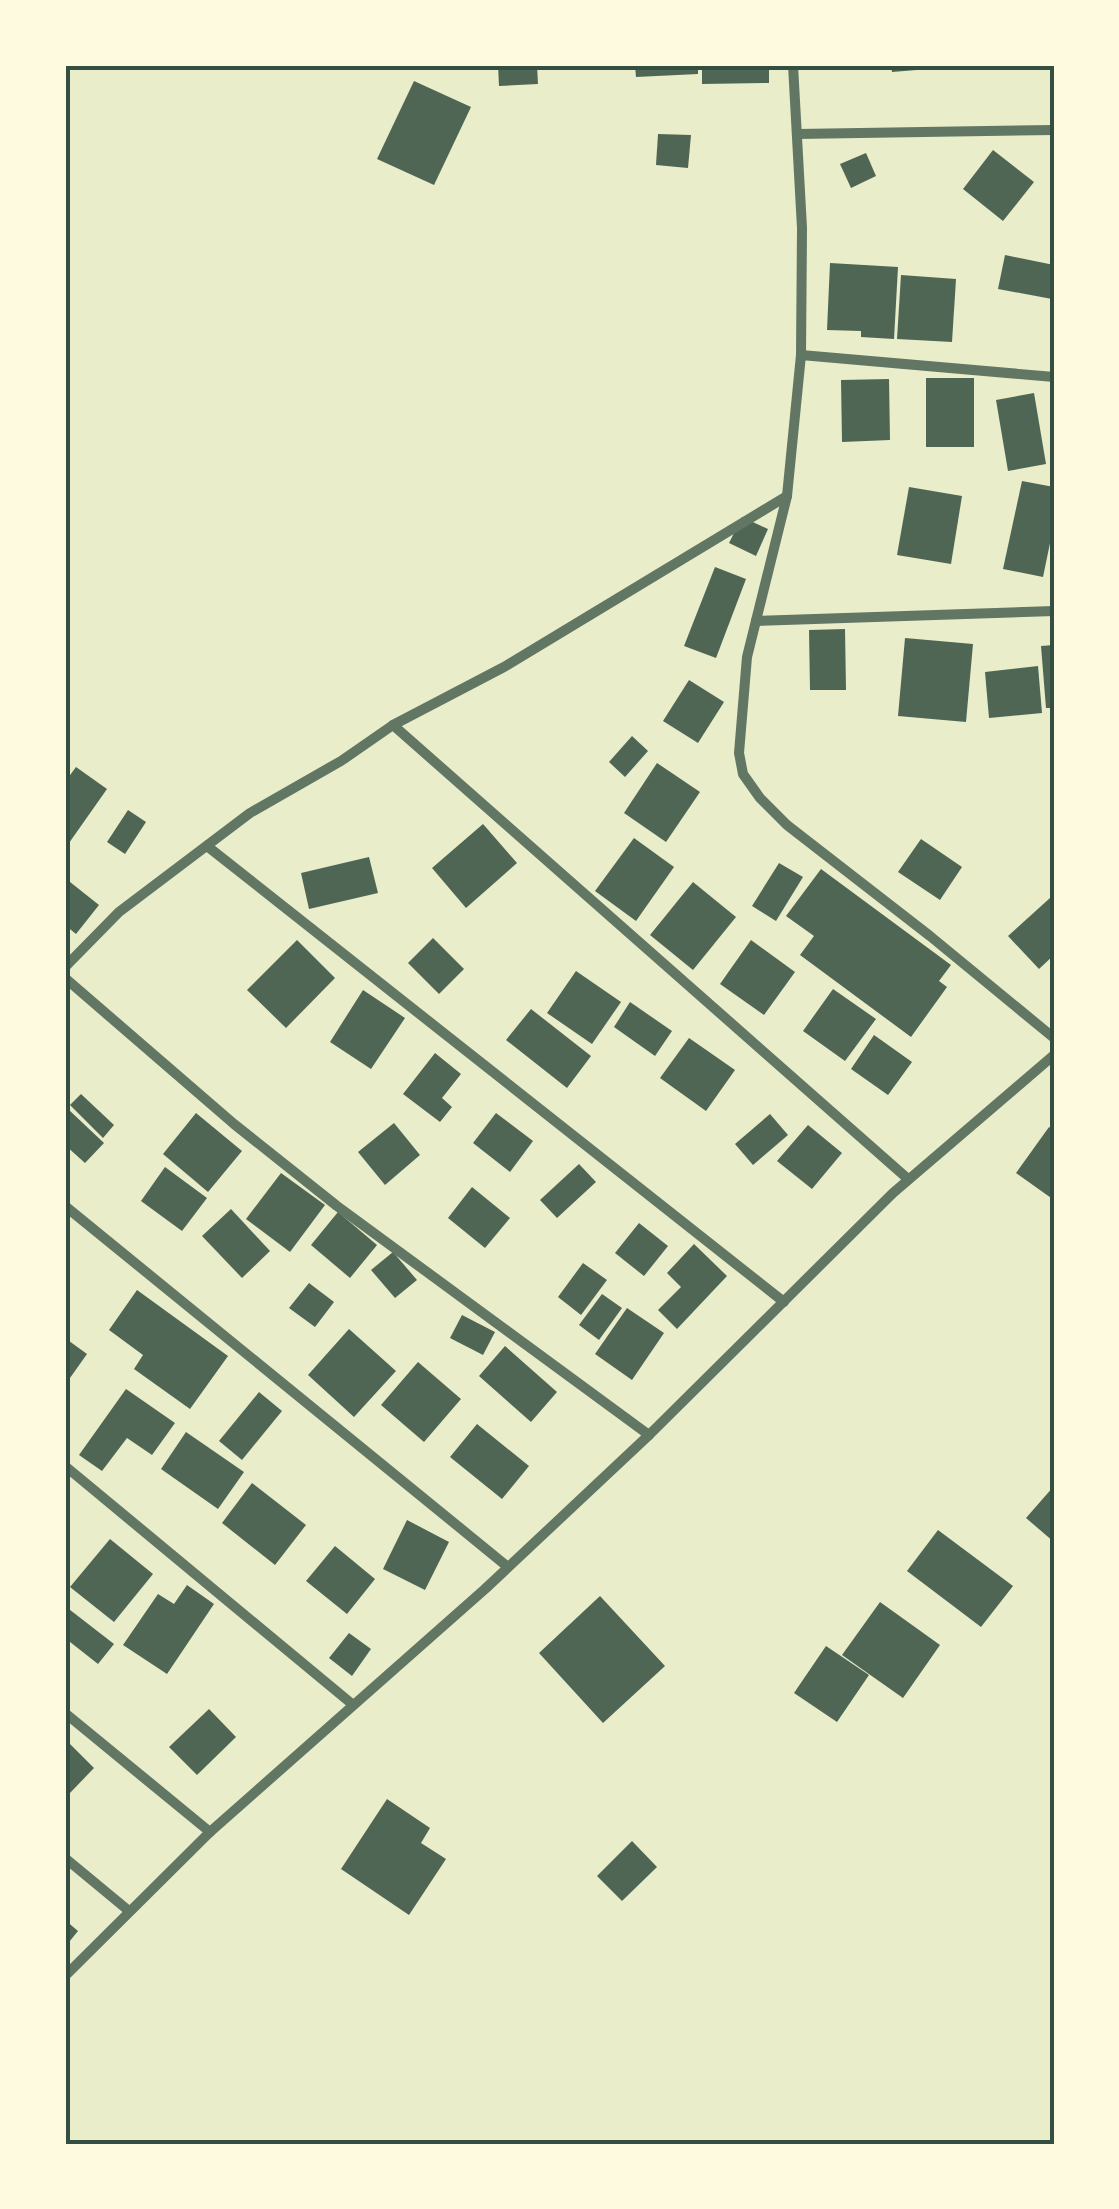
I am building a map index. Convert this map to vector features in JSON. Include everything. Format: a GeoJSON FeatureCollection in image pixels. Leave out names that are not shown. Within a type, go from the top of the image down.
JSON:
{"type":"FeatureCollection","features":[{"type":"Feature","properties":{"kind":"street"},"geometry":{"type":"LineString","coordinates":[[793,65],[802,228],[801,356],[786,496],[746,657],[740,753],[744,774],[760,798],[787,825],[1054,1038]]}},
{"type":"Feature","properties":{"kind":"street"},"geometry":{"type":"LineString","coordinates":[[797,134],[1054,130]]}},
{"type":"Feature","properties":{"kind":"street"},"geometry":{"type":"LineString","coordinates":[[801,356],[1054,377]]}},
{"type":"Feature","properties":{"kind":"street"},"geometry":{"type":"LineString","coordinates":[[65,967],[119,912],[250,813],[786,496]]}},
{"type":"Feature","properties":{"kind":"street"},"geometry":{"type":"LineString","coordinates":[[756,621],[1054,610]]}},
{"type":"Feature","properties":{"kind":"street"},"geometry":{"type":"LineString","coordinates":[[393,726],[908,1179]]}},
{"type":"Feature","properties":{"kind":"street"},"geometry":{"type":"LineString","coordinates":[[207,846],[784,1302]]}},
{"type":"Feature","properties":{"kind":"street"},"geometry":{"type":"LineString","coordinates":[[65,978],[234,1124],[322,1194],[649,1435]]}},
{"type":"Feature","properties":{"kind":"street"},"geometry":{"type":"LineString","coordinates":[[65,1976],[210,1832],[508,1567],[649,1435],[908,1179],[1054,1055]]}},
{"type":"Feature","properties":{"kind":"street"},"geometry":{"type":"LineString","coordinates":[[65,1206],[508,1567]]}},
{"type":"Feature","properties":{"kind":"street"},"geometry":{"type":"LineString","coordinates":[[65,1466],[352,1704]]}},
{"type":"Feature","properties":{"kind":"street"},"geometry":{"type":"LineString","coordinates":[[65,1714],[210,1832]]}},
{"type":"Feature","properties":{"kind":"street"},"geometry":{"type":"LineString","coordinates":[[65,1858],[130,1911]]}},
{"type":"Feature","properties":{"kind":"building"},"geometry":{"type":"Polygon","coordinates":[[[498,65],[537,65],[538,84],[499,86],[498,65]]]}},
{"type":"Feature","properties":{"kind":"building"},"geometry":{"type":"Polygon","coordinates":[[[635,65],[698,65],[698,74],[636,77],[635,65]]]}},
{"type":"Feature","properties":{"kind":"building"},"geometry":{"type":"Polygon","coordinates":[[[702,65],[769,65],[769,83],[702,84],[702,65]]]}},
{"type":"Feature","properties":{"kind":"building"},"geometry":{"type":"Polygon","coordinates":[[[891,65],[941,65],[941,68],[892,72],[891,65]]]}},
{"type":"Feature","properties":{"kind":"building"},"geometry":{"type":"Polygon","coordinates":[[[414,81],[471,107],[434,185],[377,159],[414,81]]]}},
{"type":"Feature","properties":{"kind":"building"},"geometry":{"type":"Polygon","coordinates":[[[658,134],[691,135],[688,168],[656,165],[658,134]]]}},
{"type":"Feature","properties":{"kind":"building"},"geometry":{"type":"Polygon","coordinates":[[[993,150],[1034,182],[1003,221],[963,189],[993,150]]]}},
{"type":"Feature","properties":{"kind":"building"},"geometry":{"type":"Polygon","coordinates":[[[866,153],[876,176],[851,188],[840,164],[866,153]]]}},
{"type":"Feature","properties":{"kind":"building"},"geometry":{"type":"Polygon","coordinates":[[[1005,255],[1054,265],[1052,299],[998,289],[1005,255]]]}},
{"type":"Feature","properties":{"kind":"building"},"geometry":{"type":"Polygon","coordinates":[[[830,263],[898,267],[894,339],[861,337],[861,331],[827,330],[830,263]]]}},
{"type":"Feature","properties":{"kind":"building"},"geometry":{"type":"Polygon","coordinates":[[[901,275],[956,279],[952,342],[897,339],[901,275]]]}},
{"type":"Feature","properties":{"kind":"building"},"geometry":{"type":"Polygon","coordinates":[[[926,378],[974,378],[974,447],[926,447],[926,378]]]}},
{"type":"Feature","properties":{"kind":"building"},"geometry":{"type":"Polygon","coordinates":[[[889,379],[890,440],[842,442],[841,380],[889,379]]]}},
{"type":"Feature","properties":{"kind":"building"},"geometry":{"type":"Polygon","coordinates":[[[1034,393],[1046,464],[1008,471],[996,400],[1034,393]]]}},
{"type":"Feature","properties":{"kind":"building"},"geometry":{"type":"Polygon","coordinates":[[[1022,481],[1054,487],[1054,524],[1043,577],[1003,569],[1022,481]]]}},
{"type":"Feature","properties":{"kind":"building"},"geometry":{"type":"Polygon","coordinates":[[[909,487],[962,496],[951,564],[897,555],[909,487]]]}},
{"type":"Feature","properties":{"kind":"building"},"geometry":{"type":"Polygon","coordinates":[[[742,517],[768,529],[756,556],[729,543],[742,517]]]}},
{"type":"Feature","properties":{"kind":"building"},"geometry":{"type":"Polygon","coordinates":[[[715,567],[746,579],[716,658],[684,646],[715,567]]]}},
{"type":"Feature","properties":{"kind":"building"},"geometry":{"type":"Polygon","coordinates":[[[845,629],[846,690],[810,690],[809,630],[845,629]]]}},
{"type":"Feature","properties":{"kind":"building"},"geometry":{"type":"Polygon","coordinates":[[[905,638],[973,644],[966,722],[898,716],[905,638]]]}},
{"type":"Feature","properties":{"kind":"building"},"geometry":{"type":"Polygon","coordinates":[[[1054,645],[1054,708],[1046,708],[1041,646],[1054,645]]]}},
{"type":"Feature","properties":{"kind":"building"},"geometry":{"type":"Polygon","coordinates":[[[1038,666],[1042,713],[989,718],[985,672],[1038,666]]]}},
{"type":"Feature","properties":{"kind":"building"},"geometry":{"type":"Polygon","coordinates":[[[689,680],[724,702],[698,743],[663,721],[689,680]]]}},
{"type":"Feature","properties":{"kind":"building"},"geometry":{"type":"Polygon","coordinates":[[[632,736],[648,751],[625,777],[609,762],[632,736]]]}},
{"type":"Feature","properties":{"kind":"building"},"geometry":{"type":"Polygon","coordinates":[[[657,763],[700,792],[666,842],[624,813],[657,763]]]}},
{"type":"Feature","properties":{"kind":"building"},"geometry":{"type":"Polygon","coordinates":[[[76,767],[107,789],[69,843],[65,839],[65,782],[76,767]]]}},
{"type":"Feature","properties":{"kind":"building"},"geometry":{"type":"Polygon","coordinates":[[[128,810],[146,822],[125,854],[107,842],[128,810]]]}},
{"type":"Feature","properties":{"kind":"building"},"geometry":{"type":"Polygon","coordinates":[[[483,824],[517,863],[466,908],[432,868],[483,824]]]}},
{"type":"Feature","properties":{"kind":"building"},"geometry":{"type":"Polygon","coordinates":[[[634,838],[674,867],[636,921],[595,891],[634,838]]]}},
{"type":"Feature","properties":{"kind":"building"},"geometry":{"type":"Polygon","coordinates":[[[921,839],[962,867],[940,900],[898,872],[921,839]]]}},
{"type":"Feature","properties":{"kind":"building"},"geometry":{"type":"Polygon","coordinates":[[[369,857],[378,893],[309,909],[301,873],[369,857]]]}},
{"type":"Feature","properties":{"kind":"building"},"geometry":{"type":"Polygon","coordinates":[[[779,863],[803,877],[776,921],[752,906],[779,863]]]}},
{"type":"Feature","properties":{"kind":"building"},"geometry":{"type":"Polygon","coordinates":[[[821,869],[951,965],[939,981],[947,987],[911,1037],[800,955],[814,936],[786,916],[821,869]]]}},
{"type":"Feature","properties":{"kind":"building"},"geometry":{"type":"Polygon","coordinates":[[[65,878],[99,905],[76,934],[65,925],[65,878]]]}},
{"type":"Feature","properties":{"kind":"building"},"geometry":{"type":"Polygon","coordinates":[[[693,882],[736,917],[693,970],[650,935],[693,882]]]}},
{"type":"Feature","properties":{"kind":"building"},"geometry":{"type":"Polygon","coordinates":[[[1050,898],[1054,903],[1054,955],[1039,969],[1008,936],[1050,898]]]}},
{"type":"Feature","properties":{"kind":"building"},"geometry":{"type":"Polygon","coordinates":[[[433,938],[464,969],[439,994],[408,963],[433,938]]]}},
{"type":"Feature","properties":{"kind":"building"},"geometry":{"type":"Polygon","coordinates":[[[297,940],[335,978],[286,1028],[247,990],[297,940]]]}},
{"type":"Feature","properties":{"kind":"building"},"geometry":{"type":"Polygon","coordinates":[[[751,940],[795,972],[764,1015],[720,984],[751,940]]]}},
{"type":"Feature","properties":{"kind":"building"},"geometry":{"type":"Polygon","coordinates":[[[576,971],[621,1002],[592,1044],[547,1013],[576,971]]]}},
{"type":"Feature","properties":{"kind":"building"},"geometry":{"type":"Polygon","coordinates":[[[833,989],[876,1019],[845,1061],[803,1031],[833,989]]]}},
{"type":"Feature","properties":{"kind":"building"},"geometry":{"type":"Polygon","coordinates":[[[363,990],[405,1018],[371,1069],[330,1042],[363,990]]]}},
{"type":"Feature","properties":{"kind":"building"},"geometry":{"type":"Polygon","coordinates":[[[630,1002],[672,1031],[655,1056],[614,1027],[630,1002]]]}},
{"type":"Feature","properties":{"kind":"building"},"geometry":{"type":"Polygon","coordinates":[[[531,1009],[591,1056],[567,1088],[506,1040],[531,1009]]]}},
{"type":"Feature","properties":{"kind":"building"},"geometry":{"type":"Polygon","coordinates":[[[874,1035],[912,1062],[888,1095],[851,1069],[874,1035]]]}},
{"type":"Feature","properties":{"kind":"building"},"geometry":{"type":"Polygon","coordinates":[[[689,1038],[735,1070],[706,1111],[660,1078],[689,1038]]]}},
{"type":"Feature","properties":{"kind":"building"},"geometry":{"type":"Polygon","coordinates":[[[435,1053],[461,1074],[442,1098],[452,1107],[440,1122],[403,1094],[435,1053]]]}},
{"type":"Feature","properties":{"kind":"building"},"geometry":{"type":"Polygon","coordinates":[[[81,1094],[114,1125],[103,1138],[70,1105],[81,1094]]]}},
{"type":"Feature","properties":{"kind":"building"},"geometry":{"type":"Polygon","coordinates":[[[69,1110],[104,1143],[85,1163],[65,1145],[65,1114],[69,1110]]]}},
{"type":"Feature","properties":{"kind":"building"},"geometry":{"type":"Polygon","coordinates":[[[196,1113],[242,1151],[208,1192],[163,1154],[196,1113]]]}},
{"type":"Feature","properties":{"kind":"building"},"geometry":{"type":"Polygon","coordinates":[[[496,1113],[533,1141],[510,1172],[473,1143],[496,1113]]]}},
{"type":"Feature","properties":{"kind":"building"},"geometry":{"type":"Polygon","coordinates":[[[770,1114],[788,1135],[753,1165],[735,1144],[770,1114]]]}},
{"type":"Feature","properties":{"kind":"building"},"geometry":{"type":"Polygon","coordinates":[[[394,1123],[420,1155],[385,1185],[358,1152],[394,1123]]]}},
{"type":"Feature","properties":{"kind":"building"},"geometry":{"type":"Polygon","coordinates":[[[808,1125],[842,1153],[812,1189],[777,1161],[808,1125]]]}},
{"type":"Feature","properties":{"kind":"building"},"geometry":{"type":"Polygon","coordinates":[[[1049,1127],[1054,1130],[1054,1200],[1016,1173],[1049,1127]]]}},
{"type":"Feature","properties":{"kind":"building"},"geometry":{"type":"Polygon","coordinates":[[[579,1164],[596,1182],[557,1218],[540,1200],[579,1164]]]}},
{"type":"Feature","properties":{"kind":"building"},"geometry":{"type":"Polygon","coordinates":[[[165,1167],[207,1198],[182,1231],[141,1201],[165,1167]]]}},
{"type":"Feature","properties":{"kind":"building"},"geometry":{"type":"Polygon","coordinates":[[[281,1173],[325,1205],[290,1252],[246,1219],[281,1173]]]}},
{"type":"Feature","properties":{"kind":"building"},"geometry":{"type":"Polygon","coordinates":[[[472,1187],[510,1218],[485,1248],[448,1218],[472,1187]]]}},
{"type":"Feature","properties":{"kind":"building"},"geometry":{"type":"Polygon","coordinates":[[[231,1209],[270,1251],[242,1278],[202,1236],[231,1209]]]}},
{"type":"Feature","properties":{"kind":"building"},"geometry":{"type":"Polygon","coordinates":[[[338,1212],[377,1245],[350,1278],[311,1245],[338,1212]]]}},
{"type":"Feature","properties":{"kind":"building"},"geometry":{"type":"Polygon","coordinates":[[[639,1223],[668,1246],[644,1276],[615,1253],[639,1223]]]}},
{"type":"Feature","properties":{"kind":"building"},"geometry":{"type":"Polygon","coordinates":[[[694,1244],[727,1276],[677,1329],[658,1310],[681,1287],[667,1273],[694,1244]]]}},
{"type":"Feature","properties":{"kind":"building"},"geometry":{"type":"Polygon","coordinates":[[[393,1252],[417,1280],[395,1298],[371,1270],[393,1252]]]}},
{"type":"Feature","properties":{"kind":"building"},"geometry":{"type":"Polygon","coordinates":[[[583,1263],[607,1280],[581,1315],[558,1297],[583,1263]]]}},
{"type":"Feature","properties":{"kind":"building"},"geometry":{"type":"Polygon","coordinates":[[[309,1283],[334,1302],[315,1327],[289,1308],[309,1283]]]}},
{"type":"Feature","properties":{"kind":"building"},"geometry":{"type":"Polygon","coordinates":[[[137,1290],[228,1356],[190,1409],[134,1369],[143,1355],[109,1330],[137,1290]]]}},
{"type":"Feature","properties":{"kind":"building"},"geometry":{"type":"Polygon","coordinates":[[[602,1294],[622,1308],[599,1340],[579,1325],[602,1294]]]}},
{"type":"Feature","properties":{"kind":"building"},"geometry":{"type":"Polygon","coordinates":[[[627,1308],[664,1333],[632,1380],[595,1354],[627,1308]]]}},
{"type":"Feature","properties":{"kind":"building"},"geometry":{"type":"Polygon","coordinates":[[[462,1315],[495,1332],[483,1355],[450,1338],[462,1315]]]}},
{"type":"Feature","properties":{"kind":"building"},"geometry":{"type":"Polygon","coordinates":[[[349,1329],[396,1371],[354,1417],[308,1375],[349,1329]]]}},
{"type":"Feature","properties":{"kind":"building"},"geometry":{"type":"Polygon","coordinates":[[[65,1338],[87,1354],[65,1385],[65,1338]]]}},
{"type":"Feature","properties":{"kind":"building"},"geometry":{"type":"Polygon","coordinates":[[[505,1346],[557,1392],[531,1422],[479,1376],[505,1346]]]}},
{"type":"Feature","properties":{"kind":"building"},"geometry":{"type":"Polygon","coordinates":[[[418,1362],[461,1399],[424,1442],[381,1405],[418,1362]]]}},
{"type":"Feature","properties":{"kind":"building"},"geometry":{"type":"Polygon","coordinates":[[[126,1389],[175,1423],[152,1455],[127,1438],[102,1471],[79,1455],[126,1389]]]}},
{"type":"Feature","properties":{"kind":"building"},"geometry":{"type":"Polygon","coordinates":[[[259,1392],[282,1411],[242,1460],[219,1441],[259,1392]]]}},
{"type":"Feature","properties":{"kind":"building"},"geometry":{"type":"Polygon","coordinates":[[[477,1424],[529,1466],[502,1499],[450,1457],[477,1424]]]}},
{"type":"Feature","properties":{"kind":"building"},"geometry":{"type":"Polygon","coordinates":[[[186,1432],[244,1472],[218,1509],[161,1469],[186,1432]]]}},
{"type":"Feature","properties":{"kind":"building"},"geometry":{"type":"Polygon","coordinates":[[[252,1483],[306,1525],[275,1565],[222,1523],[252,1483]]]}},
{"type":"Feature","properties":{"kind":"building"},"geometry":{"type":"Polygon","coordinates":[[[1054,1486],[1054,1542],[1026,1518],[1054,1486]]]}},
{"type":"Feature","properties":{"kind":"building"},"geometry":{"type":"Polygon","coordinates":[[[407,1520],[449,1542],[425,1590],[383,1569],[407,1520]]]}},
{"type":"Feature","properties":{"kind":"building"},"geometry":{"type":"Polygon","coordinates":[[[938,1530],[1013,1586],[981,1627],[907,1571],[938,1530]]]}},
{"type":"Feature","properties":{"kind":"building"},"geometry":{"type":"Polygon","coordinates":[[[110,1539],[153,1574],[114,1622],[70,1587],[110,1539]]]}},
{"type":"Feature","properties":{"kind":"building"},"geometry":{"type":"Polygon","coordinates":[[[335,1546],[375,1579],[347,1614],[306,1581],[335,1546]]]}},
{"type":"Feature","properties":{"kind":"building"},"geometry":{"type":"Polygon","coordinates":[[[187,1585],[214,1604],[167,1674],[123,1645],[158,1594],[174,1604],[187,1585]]]}},
{"type":"Feature","properties":{"kind":"building"},"geometry":{"type":"Polygon","coordinates":[[[600,1596],[665,1666],[603,1723],[539,1653],[600,1596]]]}},
{"type":"Feature","properties":{"kind":"building"},"geometry":{"type":"Polygon","coordinates":[[[880,1602],[940,1645],[903,1698],[842,1655],[880,1602]]]}},
{"type":"Feature","properties":{"kind":"building"},"geometry":{"type":"Polygon","coordinates":[[[65,1606],[114,1644],[98,1664],[65,1638],[65,1606]]]}},
{"type":"Feature","properties":{"kind":"building"},"geometry":{"type":"Polygon","coordinates":[[[349,1633],[371,1649],[352,1676],[329,1658],[349,1633]]]}},
{"type":"Feature","properties":{"kind":"building"},"geometry":{"type":"Polygon","coordinates":[[[826,1646],[869,1675],[837,1722],[794,1693],[826,1646]]]}},
{"type":"Feature","properties":{"kind":"building"},"geometry":{"type":"Polygon","coordinates":[[[209,1709],[236,1737],[197,1775],[169,1747],[209,1709]]]}},
{"type":"Feature","properties":{"kind":"building"},"geometry":{"type":"Polygon","coordinates":[[[65,1739],[94,1768],[69,1794],[65,1790],[65,1739]]]}},
{"type":"Feature","properties":{"kind":"building"},"geometry":{"type":"Polygon","coordinates":[[[387,1799],[430,1828],[421,1843],[446,1859],[409,1915],[341,1869],[387,1799]]]}},
{"type":"Feature","properties":{"kind":"building"},"geometry":{"type":"Polygon","coordinates":[[[632,1841],[657,1867],[622,1901],[597,1876],[632,1841]]]}},
{"type":"Feature","properties":{"kind":"building"},"geometry":{"type":"Polygon","coordinates":[[[65,1920],[78,1931],[65,1947],[65,1920]]]}}]}
